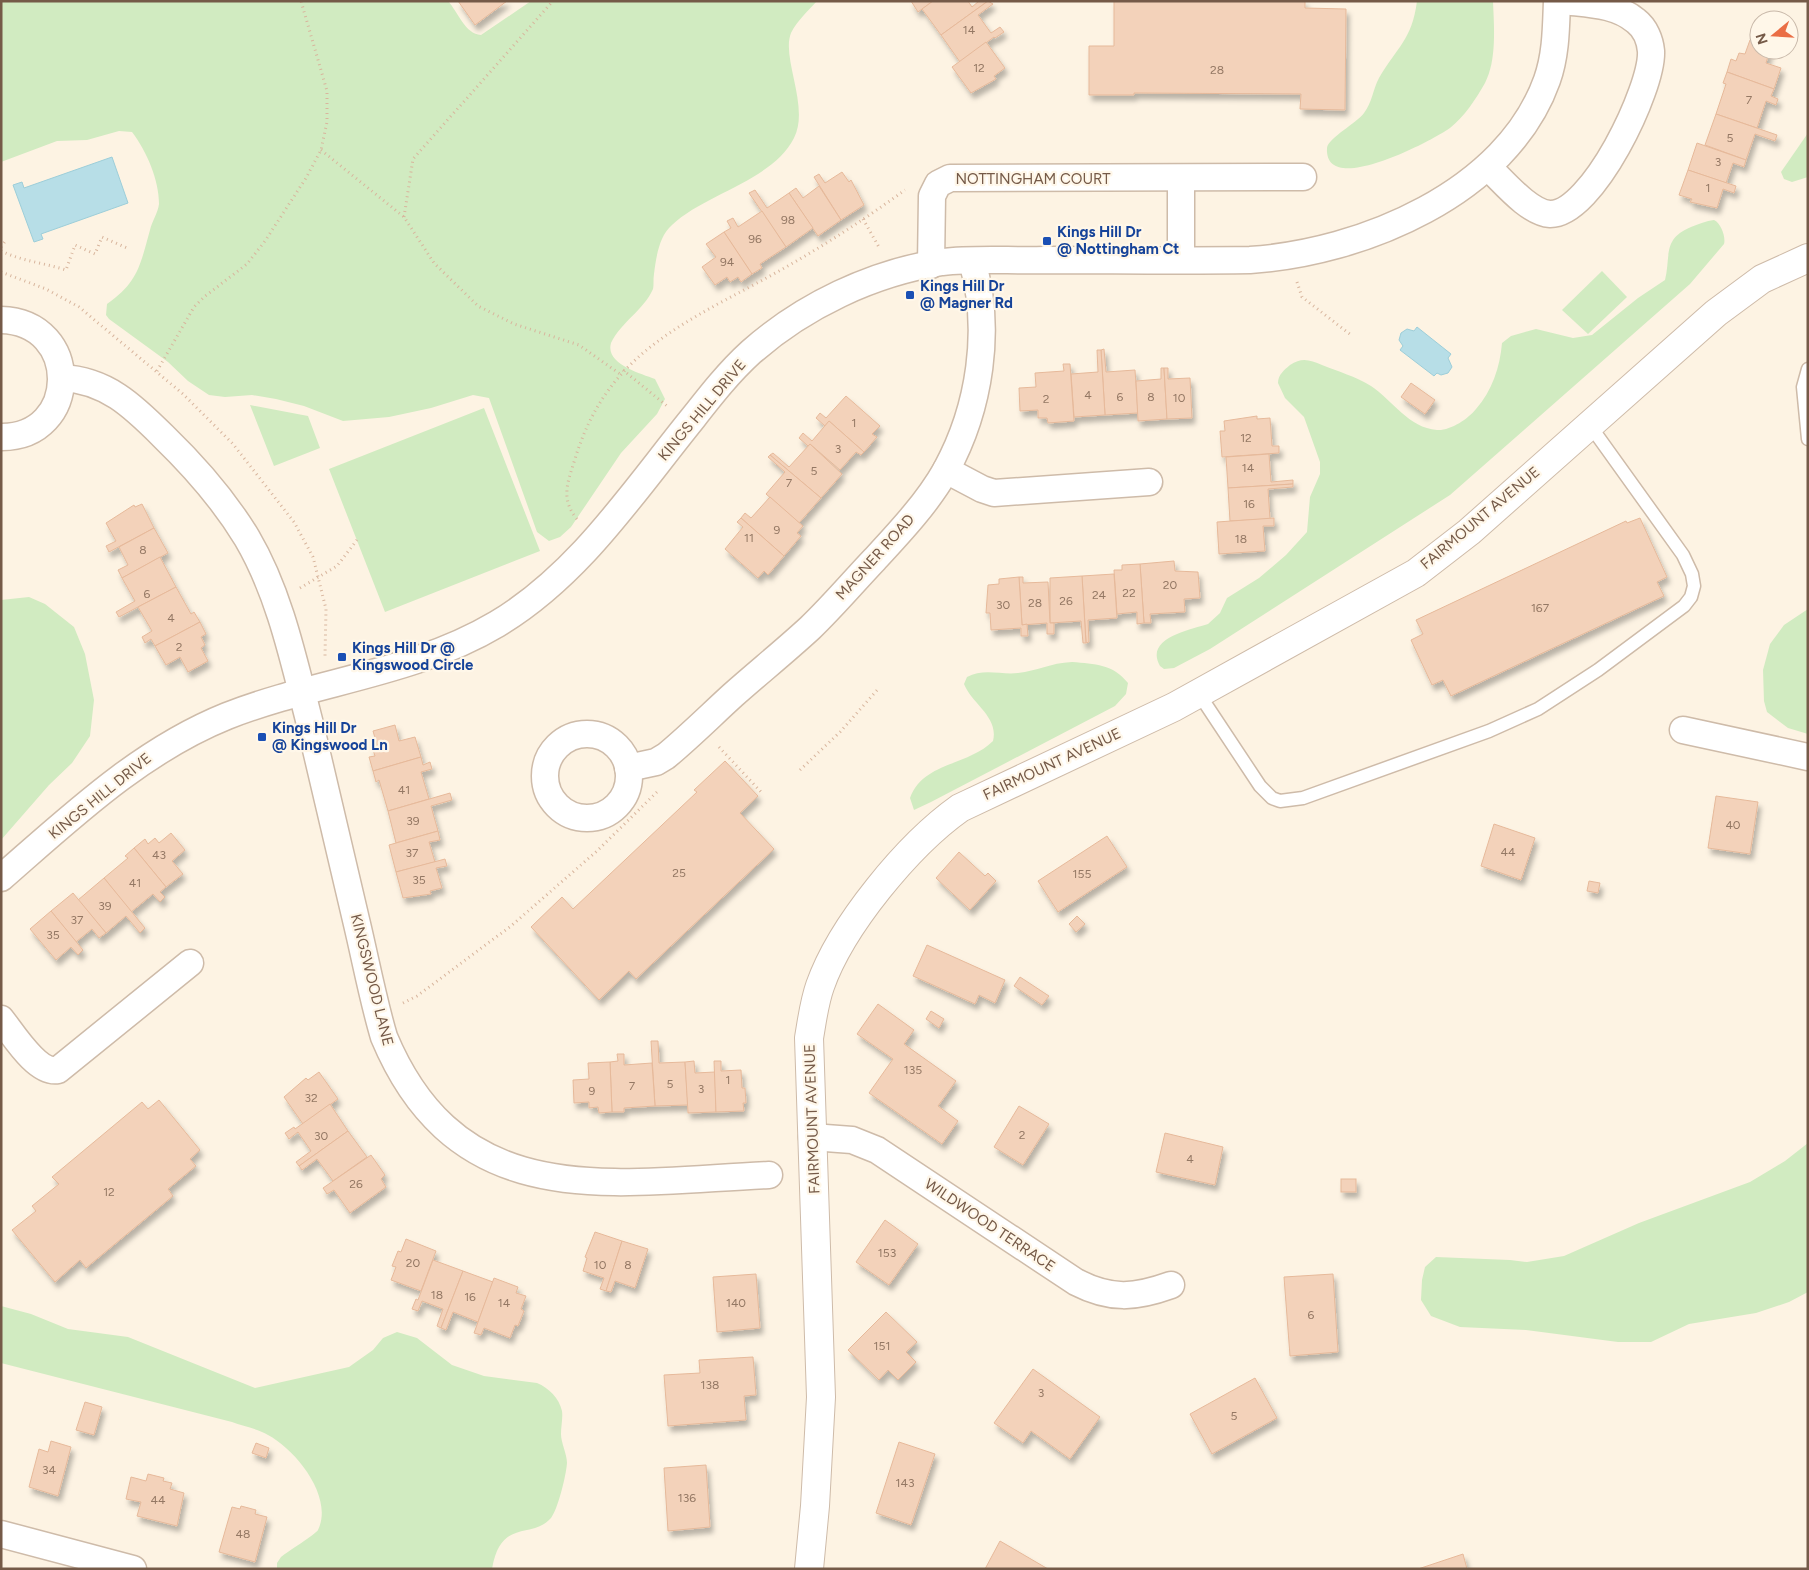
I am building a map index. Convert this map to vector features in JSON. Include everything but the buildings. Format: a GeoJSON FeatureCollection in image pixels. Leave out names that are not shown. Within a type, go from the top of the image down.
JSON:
{"type":"FeatureCollection","features":[{"type":"Feature","properties":{"kind":"street","name":"KINGS HILL DRIVE"},"geometry":{"type":"LineString","coordinates":[[1,878],[112,784],[165,746],[228,716],[302,692],[406,665],[478,635],[517,612],[578,560],[738,365],[794,320],[825,302],[862,285],[931,265],[972,261],[1269,259],[1291,256],[1342,244],[1390,226],[1430,207],[1458,190],[1488,166],[1522,129],[1546,82],[1555,46],[1557,1]]}},
{"type":"Feature","properties":{"kind":"street"},"geometry":{"type":"LineString","coordinates":[[1488,166],[1517,195],[1539,211],[1552,214],[1562,212],[1574,204],[1591,187],[1620,141],[1636,109],[1645,84],[1650,59],[1649,43],[1642,27],[1636,21],[1615,9],[1564,1]]}},
{"type":"Feature","properties":{"kind":"street","name":"NOTTINGHAM COURT"},"geometry":{"type":"LineString","coordinates":[[931,265],[933,192],[940,182],[950,178],[1181,179],[1303,177]]}},
{"type":"Feature","properties":{"kind":"street"},"geometry":{"type":"LineString","coordinates":[[1181,179],[1181,260]]}},
{"type":"Feature","properties":{"kind":"street","name":"FAIRMOUNT AVENUE"},"geometry":{"type":"LineString","coordinates":[[815,1566],[815,1506],[821,1397],[808,1055],[812,1019],[820,986],[857,918],[894,870],[935,827],[960,808],[1199,694],[1416,573],[1469,532],[1686,338],[1742,293],[1775,272],[1808,258]]}},
{"type":"Feature","properties":{"kind":"street","name":"MAGNER ROAD"},"geometry":{"type":"LineString","coordinates":[[628,768],[656,762],[666,756],[811,627],[892,540],[946,470],[958,442],[973,394],[982,343],[982,308],[972,261]]}},
{"type":"Feature","properties":{"kind":"street"},"geometry":{"type":"LineString","coordinates":[[1,320],[13,321],[32,327],[48,340],[58,358],[62,378],[57,402],[42,424],[24,434],[1,437]]}},
{"type":"Feature","properties":{"kind":"street","name":"KINGSWOOD LANE"},"geometry":{"type":"LineString","coordinates":[[62,378],[89,381],[108,390],[142,416],[172,444],[218,496],[247,538],[276,602],[302,692],[384,1038],[402,1075],[430,1113],[446,1128],[479,1152],[512,1168],[544,1177],[590,1182],[770,1175]]}},
{"type":"Feature","properties":{"kind":"street"},"geometry":{"type":"LineString","coordinates":[[946,470],[982,490],[994,493],[1149,482]]}},
{"type":"Feature","properties":{"kind":"street"},"geometry":{"type":"LineString","coordinates":[[1683,730],[1808,757]]}},
{"type":"Feature","properties":{"kind":"street"},"geometry":{"type":"LineString","coordinates":[[1,1019],[41,1067],[50,1071],[58,1070],[190,964]]}},
{"type":"Feature","properties":{"kind":"street","name":"WILDWOOD TERRACE"},"geometry":{"type":"LineString","coordinates":[[812,1137],[852,1140],[877,1150],[1076,1282],[1092,1290],[1109,1295],[1125,1296],[1148,1293],[1171,1286]]}},
{"type":"Feature","properties":{"kind":"street"},"geometry":{"type":"LineString","coordinates":[[1,1534],[133,1569]]}},
{"type":"Feature","properties":{"kind":"lane"},"geometry":{"type":"LineString","coordinates":[[1808,369],[1803,387],[1808,439]]}},
{"type":"Feature","properties":{"kind":"lane"},"geometry":{"type":"LineString","coordinates":[[1199,694],[1260,786],[1268,795],[1280,801],[1303,798],[1489,731],[1538,709],[1629,647],[1676,614],[1692,597],[1694,589],[1693,579],[1683,555],[1589,424]]}},
{"type":"Feature","properties":{"kind":"path"},"geometry":{"type":"LineString","coordinates":[[157,371],[194,307],[247,264],[265,241],[306,178],[321,150],[327,122],[327,91],[301,1]]}},
{"type":"Feature","properties":{"kind":"path"},"geometry":{"type":"LineString","coordinates":[[404,216],[413,159],[553,1]]}},
{"type":"Feature","properties":{"kind":"path"},"geometry":{"type":"LineString","coordinates":[[321,150],[404,216],[434,263],[478,306],[514,324],[579,345],[620,374]]}},
{"type":"Feature","properties":{"kind":"path"},"geometry":{"type":"LineString","coordinates":[[596,538],[580,523],[568,507],[566,489],[583,435],[596,410],[623,370],[645,351],[681,325],[814,250],[905,189],[915,186],[933,192]]}},
{"type":"Feature","properties":{"kind":"path"},"geometry":{"type":"LineString","coordinates":[[1,251],[22,260],[41,262],[66,270],[75,245],[95,254],[102,237],[127,248]]}},
{"type":"Feature","properties":{"kind":"path"},"geometry":{"type":"LineString","coordinates":[[1,247],[6,240]]}},
{"type":"Feature","properties":{"kind":"path"},"geometry":{"type":"LineString","coordinates":[[1296,279],[1302,297],[1351,335]]}},
{"type":"Feature","properties":{"kind":"path"},"geometry":{"type":"LineString","coordinates":[[623,370],[688,424]]}},
{"type":"Feature","properties":{"kind":"path"},"geometry":{"type":"LineString","coordinates":[[276,602],[332,570],[357,540]]}},
{"type":"Feature","properties":{"kind":"path"},"geometry":{"type":"LineString","coordinates":[[800,770],[840,732],[878,689]]}},
{"type":"Feature","properties":{"kind":"path"},"geometry":{"type":"LineString","coordinates":[[718,746],[762,794]]}},
{"type":"Feature","properties":{"kind":"path"},"geometry":{"type":"LineString","coordinates":[[398,1006],[417,996],[511,926],[597,851],[662,788]]}},
{"type":"Feature","properties":{"kind":"green space"},"geometry":{"type":"Polygon","coordinates":[[[1,1],[448,1],[466,27],[475,34],[481,35],[531,1],[817,1],[793,29],[789,43],[789,56],[799,112],[798,126],[794,138],[784,153],[755,176],[702,204],[672,225],[664,235],[657,254],[653,289],[611,343],[613,357],[625,367],[655,379],[665,399],[657,414],[621,453],[571,527],[560,537],[549,541],[537,532],[489,398],[473,395],[431,408],[389,417],[343,421],[304,406],[276,399],[252,395],[225,397],[209,395],[188,381],[168,362],[109,319],[106,315],[107,304],[132,280],[140,263],[157,211],[159,204],[154,176],[143,148],[132,132],[119,131],[87,140],[57,141],[1,162],[1,1]]]}},
{"type":"Feature","properties":{"kind":"green space"},"geometry":{"type":"Polygon","coordinates":[[[1417,1],[1493,1],[1493,54],[1489,74],[1478,95],[1460,119],[1450,128],[1404,153],[1361,167],[1343,168],[1331,162],[1327,148],[1337,135],[1367,109],[1379,78],[1408,34],[1417,1]]]}},
{"type":"Feature","properties":{"kind":"green space"},"geometry":{"type":"Polygon","coordinates":[[[1808,133],[1808,177],[1792,182],[1784,179],[1781,172],[1808,133]]]}},
{"type":"Feature","properties":{"kind":"green space"},"geometry":{"type":"Polygon","coordinates":[[[1714,220],[1722,230],[1724,244],[1690,284],[1450,495],[1210,649],[1174,668],[1164,669],[1160,666],[1157,656],[1158,648],[1163,642],[1181,633],[1208,624],[1220,613],[1227,598],[1259,578],[1286,555],[1307,532],[1310,497],[1320,474],[1320,462],[1304,417],[1285,398],[1278,383],[1280,375],[1290,365],[1302,360],[1310,361],[1353,377],[1371,386],[1409,419],[1418,424],[1437,430],[1447,429],[1468,417],[1482,402],[1491,387],[1497,370],[1502,343],[1511,336],[1536,329],[1573,338],[1592,335],[1638,298],[1665,280],[1669,249],[1676,237],[1691,227],[1714,220]]]}},
{"type":"Feature","properties":{"kind":"green space"},"geometry":{"type":"Polygon","coordinates":[[[1602,271],[1627,297],[1588,334],[1562,310],[1602,271]]]}},
{"type":"Feature","properties":{"kind":"green space"},"geometry":{"type":"Polygon","coordinates":[[[250,405],[308,416],[320,448],[274,466],[250,405]]]}},
{"type":"Feature","properties":{"kind":"green space"},"geometry":{"type":"Polygon","coordinates":[[[484,408],[540,551],[385,612],[329,469],[484,408]]]}},
{"type":"Feature","properties":{"kind":"green space"},"geometry":{"type":"Polygon","coordinates":[[[29,597],[45,604],[74,627],[85,654],[94,700],[90,736],[72,763],[49,785],[1,840],[1,600],[29,597]]]}},
{"type":"Feature","properties":{"kind":"green space"},"geometry":{"type":"Polygon","coordinates":[[[1808,609],[1808,734],[1788,728],[1767,712],[1764,701],[1763,670],[1770,644],[1784,625],[1808,609]]]}},
{"type":"Feature","properties":{"kind":"green space"},"geometry":{"type":"Polygon","coordinates":[[[1072,662],[1103,666],[1116,672],[1128,683],[1126,694],[1115,706],[914,810],[910,798],[916,786],[925,777],[983,749],[993,741],[994,732],[989,718],[964,684],[967,677],[986,672],[1018,673],[1072,662]]]}},
{"type":"Feature","properties":{"kind":"green space"},"geometry":{"type":"Polygon","coordinates":[[[1808,1143],[1808,1292],[1789,1302],[1756,1313],[1689,1324],[1651,1342],[1618,1342],[1526,1330],[1460,1327],[1431,1316],[1421,1300],[1425,1267],[1436,1257],[1527,1262],[1564,1256],[1639,1223],[1750,1182],[1785,1161],[1808,1143]]]}},
{"type":"Feature","properties":{"kind":"green space"},"geometry":{"type":"Polygon","coordinates":[[[1,1306],[31,1314],[68,1329],[128,1337],[255,1388],[349,1367],[373,1350],[383,1338],[397,1332],[417,1338],[452,1365],[484,1376],[537,1383],[553,1394],[559,1402],[562,1411],[561,1437],[567,1463],[554,1514],[543,1524],[518,1532],[502,1542],[496,1553],[492,1569],[277,1569],[277,1563],[281,1557],[318,1530],[322,1517],[317,1489],[310,1476],[290,1452],[279,1442],[255,1429],[1,1363],[1,1306]]]}},
{"type":"Feature","properties":{"kind":"water"},"geometry":{"type":"Polygon","coordinates":[[[112,157],[128,203],[41,234],[43,239],[34,242],[13,185],[22,182],[24,188],[112,157]]]}},
{"type":"Feature","properties":{"kind":"water"},"geometry":{"type":"Polygon","coordinates":[[[1417,327],[1451,354],[1448,358],[1452,367],[1448,373],[1441,375],[1437,373],[1434,376],[1400,350],[1403,346],[1399,340],[1401,333],[1407,329],[1414,331],[1417,327]]]}},
{"type":"Feature","properties":{"kind":"place","name":"Kings Hill Dr @ Nottingham Ct"},"geometry":{"type":"Point","coordinates":[1047,241]}},
{"type":"Feature","properties":{"kind":"place","name":"Kings Hill Dr @ Magner Rd"},"geometry":{"type":"Point","coordinates":[910,295]}},
{"type":"Feature","properties":{"kind":"place","name":"Kings Hill Dr @ Kingswood Circle"},"geometry":{"type":"Point","coordinates":[342,657]}},
{"type":"Feature","properties":{"kind":"place","name":"Kings Hill Dr @ Kingswood Ln"},"geometry":{"type":"Point","coordinates":[262,737]}}]}
